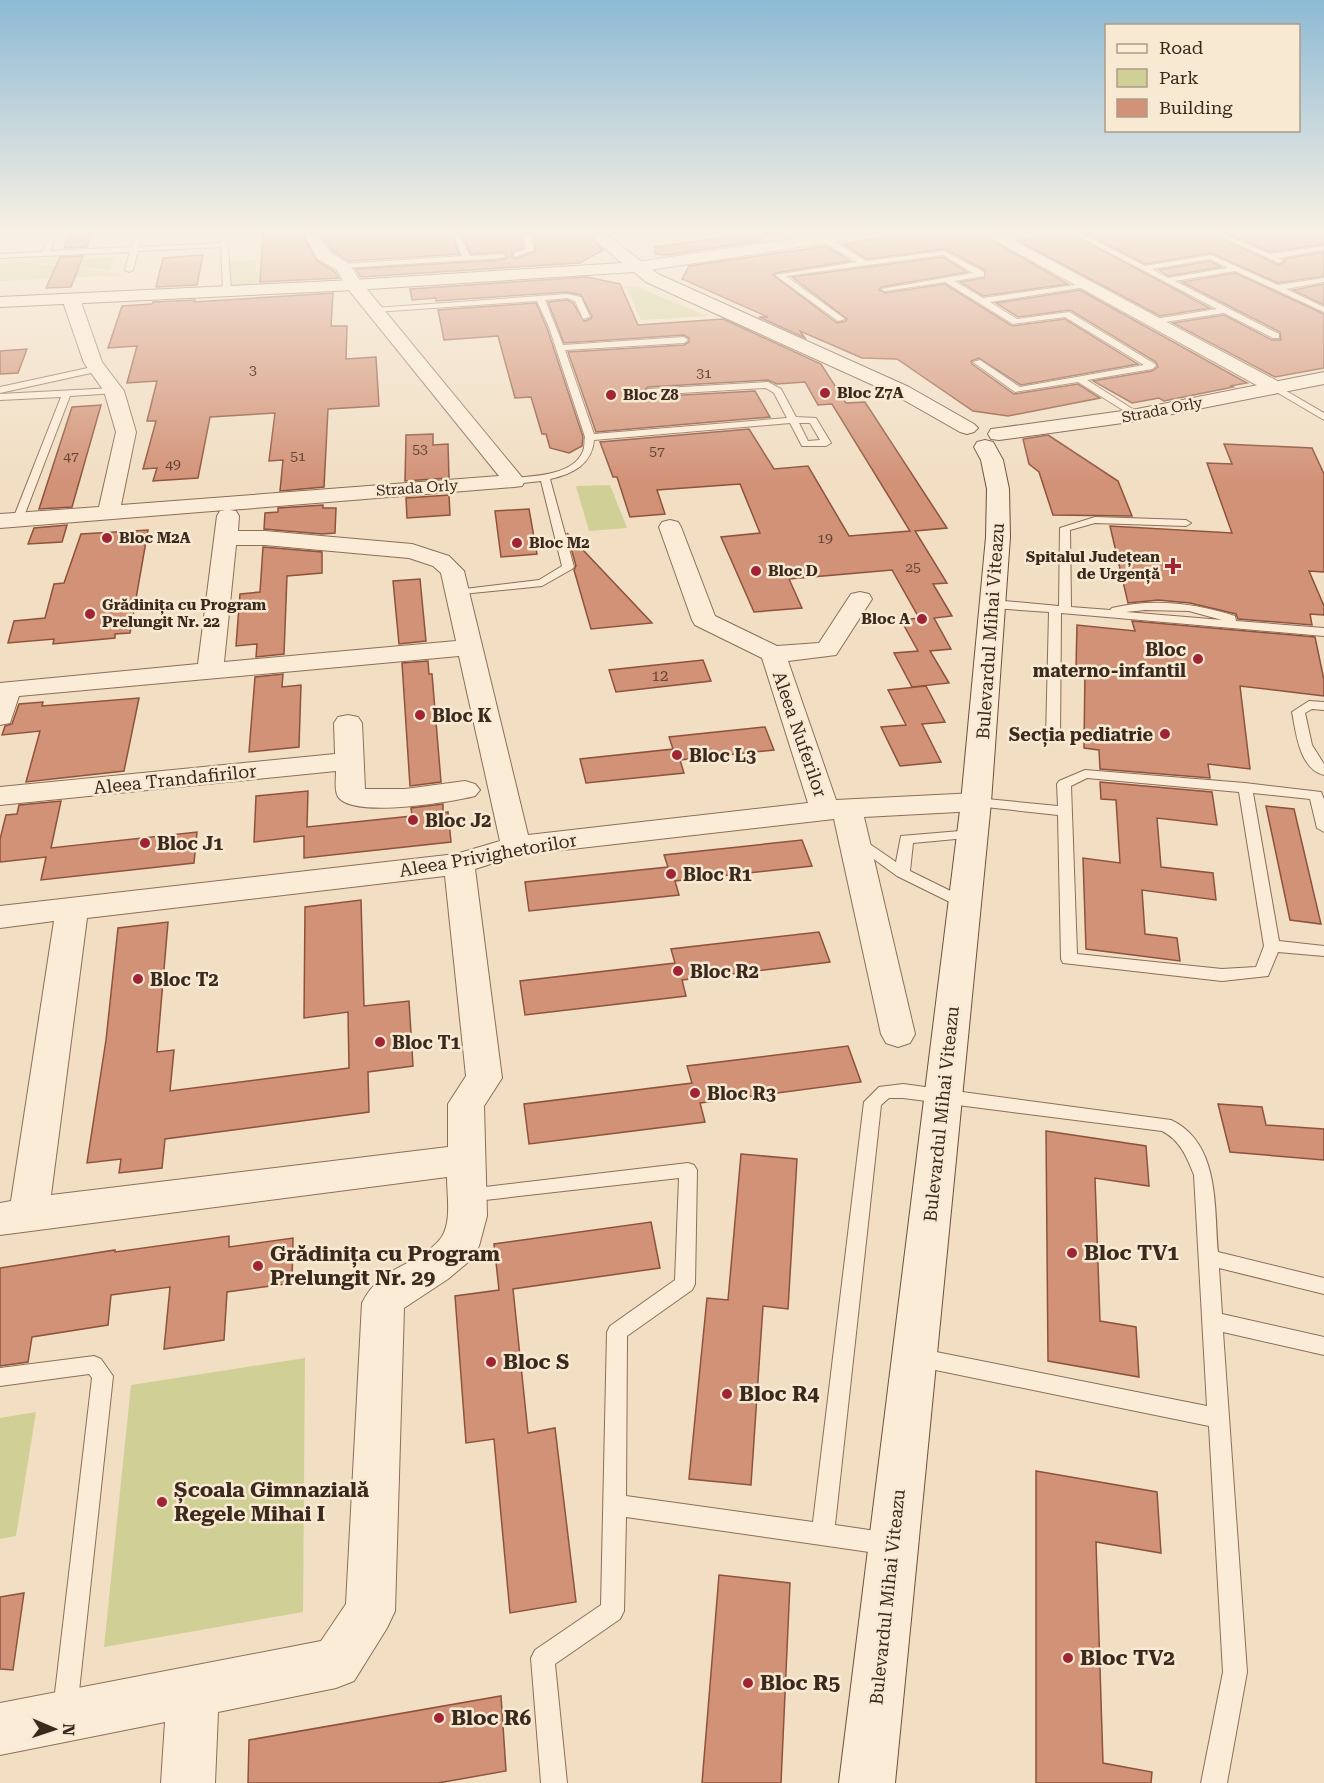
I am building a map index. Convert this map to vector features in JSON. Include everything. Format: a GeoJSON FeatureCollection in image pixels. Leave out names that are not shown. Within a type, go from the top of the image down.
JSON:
{"type":"FeatureCollection","features":[{"type":"Feature","properties":{"kind":"main road"},"geometry":{"type":"LineString","coordinates":[[739,317],[902,391],[984,436]]}},
{"type":"Feature","properties":{"kind":"main road","name":"Strada Orly"},"geometry":{"type":"LineString","coordinates":[[984,436],[1137,415],[1324,378]]}},
{"type":"Feature","properties":{"kind":"main road","name":"Bulevardul Mihai Viteazu"},"geometry":{"type":"LineString","coordinates":[[867,1783],[974,818],[993,604],[999,502],[995,473],[984,436]]}},
{"type":"Feature","properties":{"kind":"street"},"geometry":{"type":"LineString","coordinates":[[77,317],[93,363],[114,391],[126,432],[109,511]]}},
{"type":"Feature","properties":{"kind":"street"},"geometry":{"type":"LineString","coordinates":[[381,317],[514,481]]}},
{"type":"Feature","properties":{"kind":"street"},"geometry":{"type":"LineString","coordinates":[[1146,317],[1276,387]]}},
{"type":"Feature","properties":{"kind":"street","name":"Strada Orly"},"geometry":{"type":"LineString","coordinates":[[9,520],[514,481]]}},
{"type":"Feature","properties":{"kind":"street"},"geometry":{"type":"LineString","coordinates":[[210,670],[229,502]]}},
{"type":"Feature","properties":{"kind":"street","name":"Aleea Nuferilor"},"geometry":{"type":"LineString","coordinates":[[670,527],[704,620],[773,654],[836,810],[854,839],[898,1034]]}},
{"type":"Feature","properties":{"kind":"street"},"geometry":{"type":"LineString","coordinates":[[226,538],[265,538],[412,551],[441,561],[452,571],[516,846]]}},
{"type":"Feature","properties":{"kind":"street"},"geometry":{"type":"LineString","coordinates":[[773,654],[827,650],[861,600]]}},
{"type":"Feature","properties":{"kind":"street"},"geometry":{"type":"LineString","coordinates":[[0,717],[8,689],[471,647]]}},
{"type":"Feature","properties":{"kind":"street"},"geometry":{"type":"LineString","coordinates":[[348,723],[351,794],[362,799],[465,790]]}},
{"type":"Feature","properties":{"kind":"street","name":"Aleea Trandafirilor"},"geometry":{"type":"LineString","coordinates":[[0,796],[350,761]]}},
{"type":"Feature","properties":{"kind":"street","name":"Aleea Privighetorilor"},"geometry":{"type":"LineString","coordinates":[[0,917],[459,864],[516,846],[836,810],[974,818]]}},
{"type":"Feature","properties":{"kind":"street"},"geometry":{"type":"LineString","coordinates":[[0,1729],[336,1663],[370,1611],[383,1303],[391,1293],[434,1267],[459,1246],[467,1216],[466,1104],[484,1078],[459,864]]}},
{"type":"Feature","properties":{"kind":"street"},"geometry":{"type":"LineString","coordinates":[[72,909],[15,1216],[467,1177]]}},
{"type":"Feature","properties":{"kind":"street"},"geometry":{"type":"LineString","coordinates":[[188,1783],[193,1690]]}},
{"type":"Feature","properties":{"kind":"lane"},"geometry":{"type":"LineString","coordinates":[[514,481],[545,478],[570,470],[588,453],[590,437],[548,317]]}},
{"type":"Feature","properties":{"kind":"lane"},"geometry":{"type":"LineString","coordinates":[[1008,317],[1016,322],[1046,317]]}},
{"type":"Feature","properties":{"kind":"lane"},"geometry":{"type":"LineString","coordinates":[[977,363],[1018,390],[1152,366],[1071,317]]}},
{"type":"Feature","properties":{"kind":"lane"},"geometry":{"type":"LineString","coordinates":[[1155,322],[1183,317]]}},
{"type":"Feature","properties":{"kind":"lane"},"geometry":{"type":"LineString","coordinates":[[1239,317],[1276,336]]}},
{"type":"Feature","properties":{"kind":"lane"},"geometry":{"type":"LineString","coordinates":[[560,348],[684,340]]}},
{"type":"Feature","properties":{"kind":"lane"},"geometry":{"type":"LineString","coordinates":[[0,390],[98,369]]}},
{"type":"Feature","properties":{"kind":"lane"},"geometry":{"type":"LineString","coordinates":[[1079,379],[1137,415]]}},
{"type":"Feature","properties":{"kind":"lane"},"geometry":{"type":"LineString","coordinates":[[590,437],[793,420],[778,391],[768,386],[648,392]]}},
{"type":"Feature","properties":{"kind":"lane"},"geometry":{"type":"LineString","coordinates":[[1276,387],[1324,417]]}},
{"type":"Feature","properties":{"kind":"lane"},"geometry":{"type":"LineString","coordinates":[[0,397],[114,391]]}},
{"type":"Feature","properties":{"kind":"lane"},"geometry":{"type":"LineString","coordinates":[[9,520],[67,393]]}},
{"type":"Feature","properties":{"kind":"lane"},"geometry":{"type":"LineString","coordinates":[[456,593],[542,583],[568,567],[545,478]]}},
{"type":"Feature","properties":{"kind":"lane"},"geometry":{"type":"LineString","coordinates":[[1053,738],[1065,528],[1095,520],[1186,523]]}},
{"type":"Feature","properties":{"kind":"lane"},"geometry":{"type":"LineString","coordinates":[[993,604],[1324,632]]}},
{"type":"Feature","properties":{"kind":"lane"},"geometry":{"type":"LineString","coordinates":[[1324,706],[1309,705],[1298,712],[1304,742],[1313,763],[1324,771]]}},
{"type":"Feature","properties":{"kind":"lane"},"geometry":{"type":"LineString","coordinates":[[1245,787],[1272,946],[1262,972],[1232,975],[1069,959],[1064,784],[1085,774],[1245,787],[1316,795],[1324,828]]}},
{"type":"Feature","properties":{"kind":"lane"},"geometry":{"type":"LineString","coordinates":[[902,873],[906,839],[974,818],[1065,811]]}},
{"type":"Feature","properties":{"kind":"lane"},"geometry":{"type":"LineString","coordinates":[[854,839],[902,873],[964,904]]}},
{"type":"Feature","properties":{"kind":"lane"},"geometry":{"type":"LineString","coordinates":[[1272,946],[1324,951]]}},
{"type":"Feature","properties":{"kind":"lane"},"geometry":{"type":"LineString","coordinates":[[823,1535],[873,1102],[885,1092],[903,1091],[1165,1125],[1177,1129],[1192,1148],[1203,1175],[1235,1672],[1214,1783]]}},
{"type":"Feature","properties":{"kind":"lane"},"geometry":{"type":"LineString","coordinates":[[467,1177],[688,1170],[685,1284],[617,1332],[612,1611],[543,1658],[554,1783]]}},
{"type":"Feature","properties":{"kind":"lane"},"geometry":{"type":"LineString","coordinates":[[1209,1258],[1324,1286]]}},
{"type":"Feature","properties":{"kind":"lane"},"geometry":{"type":"LineString","coordinates":[[1213,1322],[1324,1346]]}},
{"type":"Feature","properties":{"kind":"lane"},"geometry":{"type":"LineString","coordinates":[[914,1357],[1219,1418]]}},
{"type":"Feature","properties":{"kind":"lane"},"geometry":{"type":"LineString","coordinates":[[0,1377],[94,1365],[103,1376],[64,1716]]}},
{"type":"Feature","properties":{"kind":"lane"},"geometry":{"type":"LineString","coordinates":[[615,1505],[893,1544]]}},
{"type":"Feature","properties":{"kind":"green space"},"geometry":{"type":"Polygon","coordinates":[[[640,317],[687,317],[641,320],[640,317]]]}},
{"type":"Feature","properties":{"kind":"green space"},"geometry":{"type":"Polygon","coordinates":[[[610,485],[627,528],[589,531],[576,486],[610,485]]]}},
{"type":"Feature","properties":{"kind":"green space"},"geometry":{"type":"Polygon","coordinates":[[[305,1358],[303,1612],[104,1647],[131,1385],[305,1358]]]}},
{"type":"Feature","properties":{"kind":"green space"},"geometry":{"type":"Polygon","coordinates":[[[36,1412],[16,1536],[0,1539],[0,1418],[36,1412]]]}},
{"type":"Feature","properties":{"kind":"building"},"geometry":{"type":"Polygon","coordinates":[[[118,317],[332,317],[331,326],[347,326],[346,359],[376,357],[379,406],[328,409],[324,487],[280,491],[283,460],[269,461],[275,413],[210,417],[198,478],[153,481],[157,468],[143,469],[156,421],[147,421],[157,381],[127,383],[137,346],[108,348],[118,317]]]}},
{"type":"Feature","properties":{"kind":"building"},"geometry":{"type":"Polygon","coordinates":[[[439,317],[542,317],[583,437],[582,446],[569,453],[550,448],[546,434],[542,434],[531,397],[515,398],[498,336],[444,340],[439,317]]]}},
{"type":"Feature","properties":{"kind":"building"},"geometry":{"type":"Polygon","coordinates":[[[554,317],[582,317],[584,321],[635,317],[638,325],[723,319],[821,364],[846,403],[865,402],[947,528],[915,531],[947,583],[933,584],[952,616],[934,618],[951,649],[930,651],[949,683],[912,687],[894,653],[918,651],[901,620],[919,618],[892,570],[789,579],[802,608],[754,612],[721,537],[760,533],[740,484],[657,490],[665,514],[630,517],[617,477],[613,477],[600,442],[749,429],[774,469],[808,466],[849,536],[910,531],[832,404],[818,405],[805,382],[777,384],[768,380],[648,387],[641,393],[648,397],[755,391],[770,417],[596,432],[568,352],[684,345],[689,342],[689,338],[684,335],[564,343],[554,317]]]}},
{"type":"Feature","properties":{"kind":"building"},"geometry":{"type":"Polygon","coordinates":[[[759,317],[829,317],[837,323],[846,321],[845,317],[998,317],[1012,326],[1065,319],[1138,364],[1021,385],[979,358],[971,361],[1014,394],[1078,384],[1100,398],[1008,416],[973,411],[897,359],[862,358],[800,331],[805,338],[759,317]]]}},
{"type":"Feature","properties":{"kind":"building"},"geometry":{"type":"Polygon","coordinates":[[[1082,317],[1129,317],[1247,383],[1164,401],[1159,398],[1132,403],[1093,381],[1152,371],[1158,367],[1156,362],[1082,317]]]}},
{"type":"Feature","properties":{"kind":"building"},"geometry":{"type":"Polygon","coordinates":[[[1210,317],[1228,317],[1272,340],[1281,340],[1280,332],[1251,317],[1324,317],[1324,368],[1275,377],[1173,323],[1210,317]]]}},
{"type":"Feature","properties":{"kind":"building"},"geometry":{"type":"Polygon","coordinates":[[[27,349],[18,373],[0,374],[0,351],[27,349]]]}},
{"type":"Feature","properties":{"kind":"building"},"geometry":{"type":"Polygon","coordinates":[[[101,405],[72,507],[39,509],[72,407],[101,405]]]}},
{"type":"Feature","properties":{"kind":"building"},"geometry":{"type":"Polygon","coordinates":[[[433,434],[433,445],[448,444],[449,478],[405,481],[406,435],[433,434]]]}},
{"type":"Feature","properties":{"kind":"building"},"geometry":{"type":"Polygon","coordinates":[[[1048,435],[1118,481],[1132,516],[1053,515],[1039,472],[1029,464],[1023,439],[1048,435]]]}},
{"type":"Feature","properties":{"kind":"building"},"geometry":{"type":"Polygon","coordinates":[[[1224,444],[1312,448],[1324,474],[1324,572],[1309,571],[1324,606],[1324,615],[1310,614],[1312,625],[1238,619],[1236,614],[1190,603],[1158,600],[1128,603],[1110,526],[1232,533],[1207,463],[1232,464],[1224,444]]]}},
{"type":"Feature","properties":{"kind":"building"},"geometry":{"type":"Polygon","coordinates":[[[449,495],[450,515],[407,518],[406,498],[449,495]]]}},
{"type":"Feature","properties":{"kind":"building"},"geometry":{"type":"Polygon","coordinates":[[[323,505],[323,508],[336,508],[335,533],[264,529],[265,513],[278,512],[278,508],[323,505]]]}},
{"type":"Feature","properties":{"kind":"building"},"geometry":{"type":"Polygon","coordinates":[[[529,509],[537,554],[501,557],[495,511],[529,509]]]}},
{"type":"Feature","properties":{"kind":"building"},"geometry":{"type":"Polygon","coordinates":[[[67,525],[62,542],[28,544],[34,528],[67,525]]]}},
{"type":"Feature","properties":{"kind":"building"},"geometry":{"type":"Polygon","coordinates":[[[148,530],[130,633],[115,634],[115,638],[53,644],[54,639],[8,643],[14,621],[45,618],[54,584],[64,583],[81,534],[148,530]]]}},
{"type":"Feature","properties":{"kind":"building"},"geometry":{"type":"Polygon","coordinates":[[[567,533],[652,623],[591,629],[574,570],[576,566],[567,533]]]}},
{"type":"Feature","properties":{"kind":"building"},"geometry":{"type":"Polygon","coordinates":[[[263,547],[322,552],[322,573],[287,576],[284,654],[256,657],[257,644],[236,646],[240,594],[260,592],[263,547]]]}},
{"type":"Feature","properties":{"kind":"building"},"geometry":{"type":"Polygon","coordinates":[[[420,579],[426,641],[399,644],[393,581],[420,579]]]}},
{"type":"Feature","properties":{"kind":"building"},"geometry":{"type":"Polygon","coordinates":[[[1132,621],[1315,637],[1324,680],[1324,696],[1240,686],[1250,769],[1208,764],[1210,778],[1100,769],[1099,750],[1084,748],[1085,668],[1076,667],[1077,625],[1135,631],[1132,621]]]}},
{"type":"Feature","properties":{"kind":"building"},"geometry":{"type":"Polygon","coordinates":[[[703,660],[711,681],[616,692],[609,670],[703,660]]]}},
{"type":"Feature","properties":{"kind":"building"},"geometry":{"type":"Polygon","coordinates":[[[428,661],[429,674],[432,674],[441,782],[410,786],[402,663],[428,661]]]}},
{"type":"Feature","properties":{"kind":"building"},"geometry":{"type":"Polygon","coordinates":[[[283,674],[282,687],[301,685],[299,747],[249,752],[255,677],[283,674]]]}},
{"type":"Feature","properties":{"kind":"building"},"geometry":{"type":"Polygon","coordinates":[[[926,686],[945,722],[922,724],[941,762],[900,766],[881,727],[906,725],[888,690],[926,686]]]}},
{"type":"Feature","properties":{"kind":"building"},"geometry":{"type":"Polygon","coordinates":[[[139,698],[124,771],[26,782],[40,731],[2,735],[5,726],[12,724],[19,704],[43,702],[42,706],[139,698]]]}},
{"type":"Feature","properties":{"kind":"building","name":"Bloc L3"},"geometry":{"type":"Polygon","coordinates":[[[765,727],[774,750],[680,760],[684,773],[586,783],[580,759],[673,749],[669,737],[765,727]]]}},
{"type":"Feature","properties":{"kind":"building"},"geometry":{"type":"Polygon","coordinates":[[[1100,782],[1212,792],[1217,825],[1157,818],[1161,867],[1213,873],[1216,900],[1142,890],[1145,934],[1177,938],[1180,961],[1086,949],[1083,858],[1120,863],[1116,800],[1101,799],[1100,782]]]}},
{"type":"Feature","properties":{"kind":"building","name":"Bloc J2"},"geometry":{"type":"Polygon","coordinates":[[[308,791],[307,827],[412,816],[411,808],[443,804],[443,813],[448,812],[451,842],[304,858],[304,836],[254,842],[256,796],[308,791]]]}},
{"type":"Feature","properties":{"kind":"building","name":"Bloc J1"},"geometry":{"type":"Polygon","coordinates":[[[61,801],[51,848],[197,832],[194,863],[41,880],[46,857],[0,862],[0,839],[6,815],[17,814],[19,805],[61,801]]]}},
{"type":"Feature","properties":{"kind":"building"},"geometry":{"type":"Polygon","coordinates":[[[1266,806],[1294,809],[1321,924],[1290,920],[1266,806]]]}},
{"type":"Feature","properties":{"kind":"building","name":"Bloc R1"},"geometry":{"type":"Polygon","coordinates":[[[802,840],[812,866],[675,881],[679,895],[529,911],[525,882],[668,867],[664,855],[802,840]]]}},
{"type":"Feature","properties":{"kind":"building"},"geometry":{"type":"Polygon","coordinates":[[[361,900],[364,1006],[409,1001],[413,1066],[368,1072],[369,1112],[165,1139],[162,1168],[119,1173],[121,1159],[87,1163],[106,1040],[118,928],[168,922],[157,1052],[174,1050],[170,1091],[349,1068],[348,1012],[304,1018],[305,907],[361,900]]]}},
{"type":"Feature","properties":{"kind":"building","name":"Bloc R2"},"geometry":{"type":"Polygon","coordinates":[[[819,932],[830,962],[682,980],[686,996],[525,1015],[520,981],[675,963],[671,949],[819,932]]]}},
{"type":"Feature","properties":{"kind":"building","name":"Bloc R3"},"geometry":{"type":"Polygon","coordinates":[[[848,1046],[861,1082],[700,1103],[705,1122],[529,1144],[524,1104],[692,1083],[687,1066],[848,1046]]]}},
{"type":"Feature","properties":{"kind":"building"},"geometry":{"type":"Polygon","coordinates":[[[1218,1104],[1262,1107],[1266,1125],[1324,1129],[1324,1160],[1230,1152],[1218,1104]]]}},
{"type":"Feature","properties":{"kind":"building","name":"Bloc TV1"},"geometry":{"type":"Polygon","coordinates":[[[1046,1131],[1146,1146],[1149,1186],[1095,1178],[1100,1321],[1136,1327],[1139,1377],[1048,1361],[1046,1131]]]}},
{"type":"Feature","properties":{"kind":"building","name":"Bloc R4"},"geometry":{"type":"Polygon","coordinates":[[[741,1154],[797,1159],[788,1309],[763,1306],[751,1485],[689,1479],[707,1298],[728,1300],[741,1154]]]}},
{"type":"Feature","properties":{"kind":"building","name":"Bloc S"},"geometry":{"type":"Polygon","coordinates":[[[651,1222],[660,1268],[513,1289],[528,1433],[555,1428],[576,1602],[510,1613],[494,1439],[466,1443],[455,1296],[499,1290],[494,1244],[651,1222]]]}},
{"type":"Feature","properties":{"kind":"building"},"geometry":{"type":"Polygon","coordinates":[[[229,1236],[229,1247],[293,1238],[292,1283],[227,1292],[224,1340],[164,1349],[170,1287],[111,1295],[108,1325],[32,1337],[28,1362],[0,1366],[0,1268],[115,1250],[115,1252],[229,1236]]]}},
{"type":"Feature","properties":{"kind":"building","name":"Bloc TV2"},"geometry":{"type":"Polygon","coordinates":[[[1036,1471],[1157,1492],[1161,1553],[1096,1542],[1103,1763],[1152,1772],[1151,1783],[1036,1783],[1036,1471]]]}},
{"type":"Feature","properties":{"kind":"building","name":"Bloc R5"},"geometry":{"type":"Polygon","coordinates":[[[719,1575],[790,1583],[781,1783],[702,1783],[719,1575]]]}},
{"type":"Feature","properties":{"kind":"building"},"geometry":{"type":"Polygon","coordinates":[[[24,1593],[13,1670],[0,1669],[0,1597],[24,1593]]]}},
{"type":"Feature","properties":{"kind":"building","name":"Bloc R6"},"geometry":{"type":"Polygon","coordinates":[[[501,1696],[506,1771],[438,1783],[248,1783],[249,1740],[501,1696]]]}},
{"type":"Feature","properties":{"kind":"place","name":"Bloc Z7A"},"geometry":{"type":"Point","coordinates":[825,393]}},
{"type":"Feature","properties":{"kind":"place","name":"Bloc Z8"},"geometry":{"type":"Point","coordinates":[611,395]}},
{"type":"Feature","properties":{"kind":"place","name":"Bloc M2A"},"geometry":{"type":"Point","coordinates":[107,538]}},
{"type":"Feature","properties":{"kind":"place","name":"Bloc M2"},"geometry":{"type":"Point","coordinates":[517,543]}},
{"type":"Feature","properties":{"kind":"place","name":"Spitalul Județean de Urgență"},"geometry":{"type":"Point","coordinates":[1173,566]}},
{"type":"Feature","properties":{"kind":"place","name":"Bloc D"},"geometry":{"type":"Point","coordinates":[756,571]}},
{"type":"Feature","properties":{"kind":"place","name":"Grădinița cu Program Prelungit Nr. 22"},"geometry":{"type":"Point","coordinates":[90,614]}},
{"type":"Feature","properties":{"kind":"place","name":"Bloc A"},"geometry":{"type":"Point","coordinates":[922,619]}},
{"type":"Feature","properties":{"kind":"place","name":"Bloc materno-infantil"},"geometry":{"type":"Point","coordinates":[1198,659]}},
{"type":"Feature","properties":{"kind":"place","name":"Bloc K"},"geometry":{"type":"Point","coordinates":[420,715]}},
{"type":"Feature","properties":{"kind":"place","name":"Secția pediatrie"},"geometry":{"type":"Point","coordinates":[1165,734]}},
{"type":"Feature","properties":{"kind":"place","name":"Bloc L3"},"geometry":{"type":"Point","coordinates":[677,755]}},
{"type":"Feature","properties":{"kind":"place","name":"Bloc J2"},"geometry":{"type":"Point","coordinates":[413,820]}},
{"type":"Feature","properties":{"kind":"place","name":"Bloc J1"},"geometry":{"type":"Point","coordinates":[145,843]}},
{"type":"Feature","properties":{"kind":"place","name":"Bloc R1"},"geometry":{"type":"Point","coordinates":[671,874]}},
{"type":"Feature","properties":{"kind":"place","name":"Bloc R2"},"geometry":{"type":"Point","coordinates":[678,971]}},
{"type":"Feature","properties":{"kind":"place","name":"Bloc T2"},"geometry":{"type":"Point","coordinates":[138,979]}},
{"type":"Feature","properties":{"kind":"place","name":"Bloc T1"},"geometry":{"type":"Point","coordinates":[380,1042]}},
{"type":"Feature","properties":{"kind":"place","name":"Bloc R3"},"geometry":{"type":"Point","coordinates":[695,1093]}},
{"type":"Feature","properties":{"kind":"place","name":"Bloc TV1"},"geometry":{"type":"Point","coordinates":[1072,1253]}},
{"type":"Feature","properties":{"kind":"place","name":"Grădinița cu Program Prelungit Nr. 29"},"geometry":{"type":"Point","coordinates":[258,1266]}},
{"type":"Feature","properties":{"kind":"place","name":"Bloc S"},"geometry":{"type":"Point","coordinates":[491,1362]}},
{"type":"Feature","properties":{"kind":"place","name":"Bloc R4"},"geometry":{"type":"Point","coordinates":[727,1394]}},
{"type":"Feature","properties":{"kind":"place","name":"Școala Gimnazială Regele Mihai I"},"geometry":{"type":"Point","coordinates":[162,1502]}},
{"type":"Feature","properties":{"kind":"place","name":"Bloc TV2"},"geometry":{"type":"Point","coordinates":[1068,1658]}},
{"type":"Feature","properties":{"kind":"place","name":"Bloc R5"},"geometry":{"type":"Point","coordinates":[748,1683]}},
{"type":"Feature","properties":{"kind":"place","name":"Bloc R6"},"geometry":{"type":"Point","coordinates":[439,1718]}}]}
